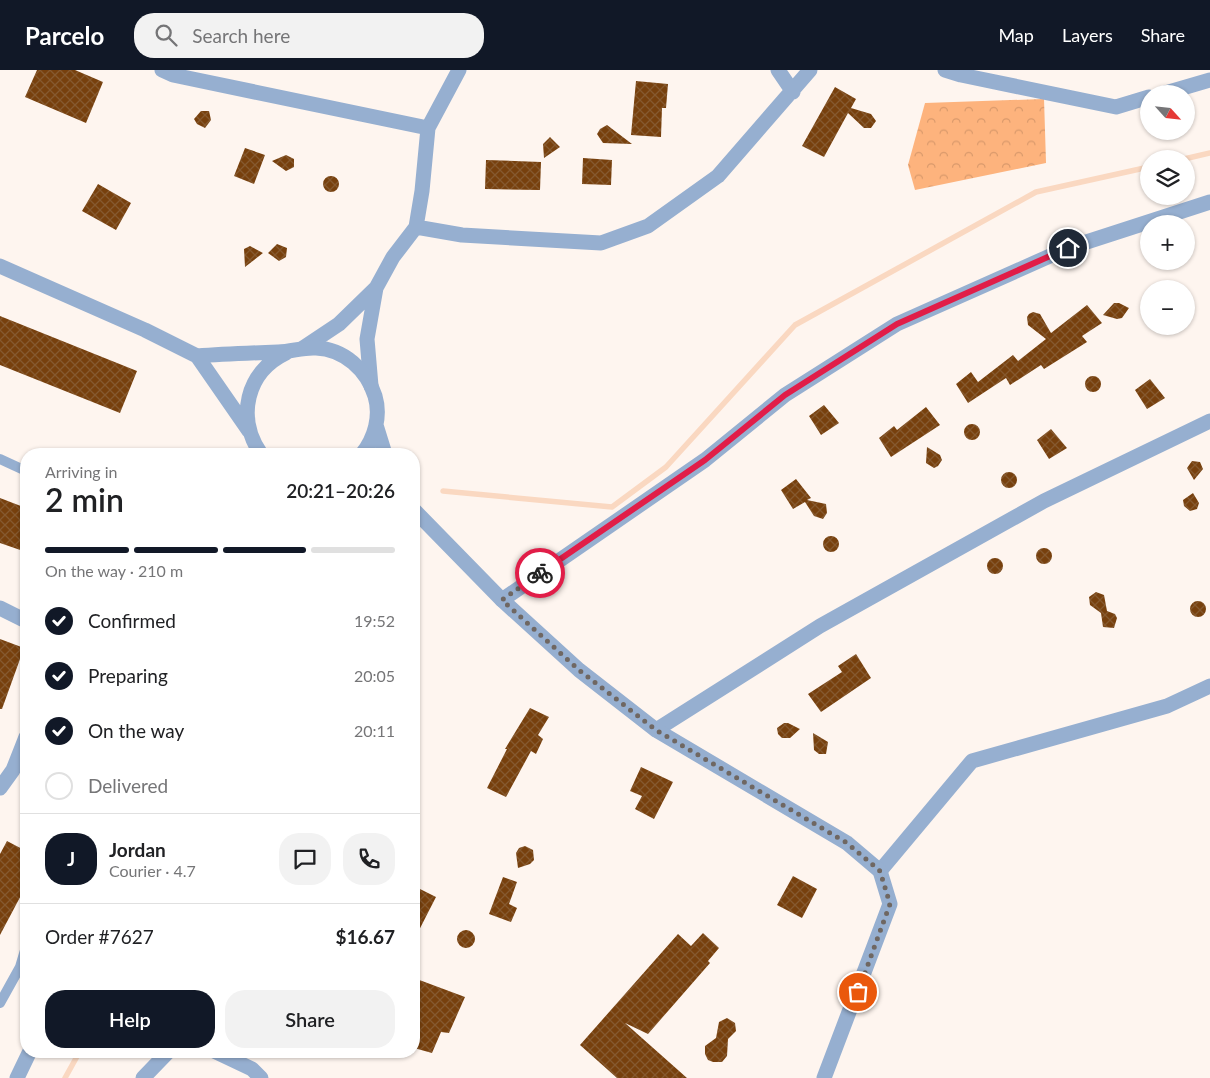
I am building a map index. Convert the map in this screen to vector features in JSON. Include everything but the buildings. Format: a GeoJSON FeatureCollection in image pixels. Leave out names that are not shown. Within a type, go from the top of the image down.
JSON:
{"type":"FeatureCollection","features":[{"type":"Feature","properties":{"kind":"street"},"geometry":{"type":"LineString","coordinates":[[162,70],[174,76],[428,128]]}},
{"type":"Feature","properties":{"kind":"street"},"geometry":{"type":"LineString","coordinates":[[255,445],[247,403],[251,389],[266,366],[297,350],[338,324],[376,288],[393,257],[416,227],[422,191],[428,128],[460,70]]}},
{"type":"Feature","properties":{"kind":"street"},"geometry":{"type":"LineString","coordinates":[[778,70],[793,92]]}},
{"type":"Feature","properties":{"kind":"street"},"geometry":{"type":"LineString","coordinates":[[416,227],[462,235],[600,243],[648,226],[718,176],[793,92],[810,70]]}},
{"type":"Feature","properties":{"kind":"street"},"geometry":{"type":"LineString","coordinates":[[945,70],[961,75],[1116,107],[1140,100]]}},
{"type":"Feature","properties":{"kind":"street"},"geometry":{"type":"LineString","coordinates":[[1193,85],[1210,80]]}},
{"type":"Feature","properties":{"kind":"street"},"geometry":{"type":"LineString","coordinates":[[502,600],[705,460],[785,395],[897,324],[1068,248],[1210,202]]}},
{"type":"Feature","properties":{"kind":"street"},"geometry":{"type":"LineString","coordinates":[[0,266],[145,330],[197,356],[297,350],[331,350],[344,356],[364,374],[371,386]]}},
{"type":"Feature","properties":{"kind":"street"},"geometry":{"type":"LineString","coordinates":[[376,288],[367,339],[371,386],[376,405],[376,425],[383,448]]}},
{"type":"Feature","properties":{"kind":"street"},"geometry":{"type":"LineString","coordinates":[[197,356],[255,445]]}},
{"type":"Feature","properties":{"kind":"street"},"geometry":{"type":"LineString","coordinates":[[656,730],[820,626],[1036,506],[1210,421]]}},
{"type":"Feature","properties":{"kind":"street"},"geometry":{"type":"LineString","coordinates":[[366,448],[376,425]]}},
{"type":"Feature","properties":{"kind":"street"},"geometry":{"type":"LineString","coordinates":[[420,516],[502,600],[579,670],[656,730],[847,843],[880,871],[890,904],[824,1078]]}},
{"type":"Feature","properties":{"kind":"street"},"geometry":{"type":"LineString","coordinates":[[0,608],[20,618]]}},
{"type":"Feature","properties":{"kind":"street"},"geometry":{"type":"LineString","coordinates":[[880,871],[972,761],[1167,706],[1210,686]]}},
{"type":"Feature","properties":{"kind":"street"},"geometry":{"type":"LineString","coordinates":[[0,788],[13,770],[20,752]]}},
{"type":"Feature","properties":{"kind":"street"},"geometry":{"type":"LineString","coordinates":[[16,1078],[26,1058]]}},
{"type":"Feature","properties":{"kind":"street"},"geometry":{"type":"LineString","coordinates":[[143,1078],[162,1058]]}},
{"type":"Feature","properties":{"kind":"street"},"geometry":{"type":"LineString","coordinates":[[229,1058],[252,1069],[261,1078]]}},
{"type":"Feature","properties":{"kind":"lane"},"geometry":{"type":"LineString","coordinates":[[0,459],[20,468]]}},
{"type":"Feature","properties":{"kind":"lane"},"geometry":{"type":"LineString","coordinates":[[0,1003],[20,966]]}},
{"type":"Feature","properties":{"kind":"green space"},"geometry":{"type":"Polygon","coordinates":[[[1044,99],[1046,163],[915,190],[908,165],[925,103],[1044,99]]]}},
{"type":"Feature","properties":{"kind":"waterway"},"geometry":{"type":"LineString","coordinates":[[1195,156],[1210,153]]}},
{"type":"Feature","properties":{"kind":"waterway"},"geometry":{"type":"LineString","coordinates":[[443,491],[612,507],[666,467],[795,325],[1036,192],[1140,169]]}},
{"type":"Feature","properties":{"kind":"waterway"},"geometry":{"type":"LineString","coordinates":[[65,1078],[76,1058]]}},
{"type":"Feature","properties":{"kind":"way so far"},"geometry":{"type":"LineString","coordinates":[[540,573],[502,600],[579,670],[656,730],[847,843],[880,871],[890,904],[858,992]]}},
{"type":"Feature","properties":{"kind":"route"},"geometry":{"type":"LineString","coordinates":[[540,573],[705,460],[785,395],[897,324],[1068,248]]}}]}
